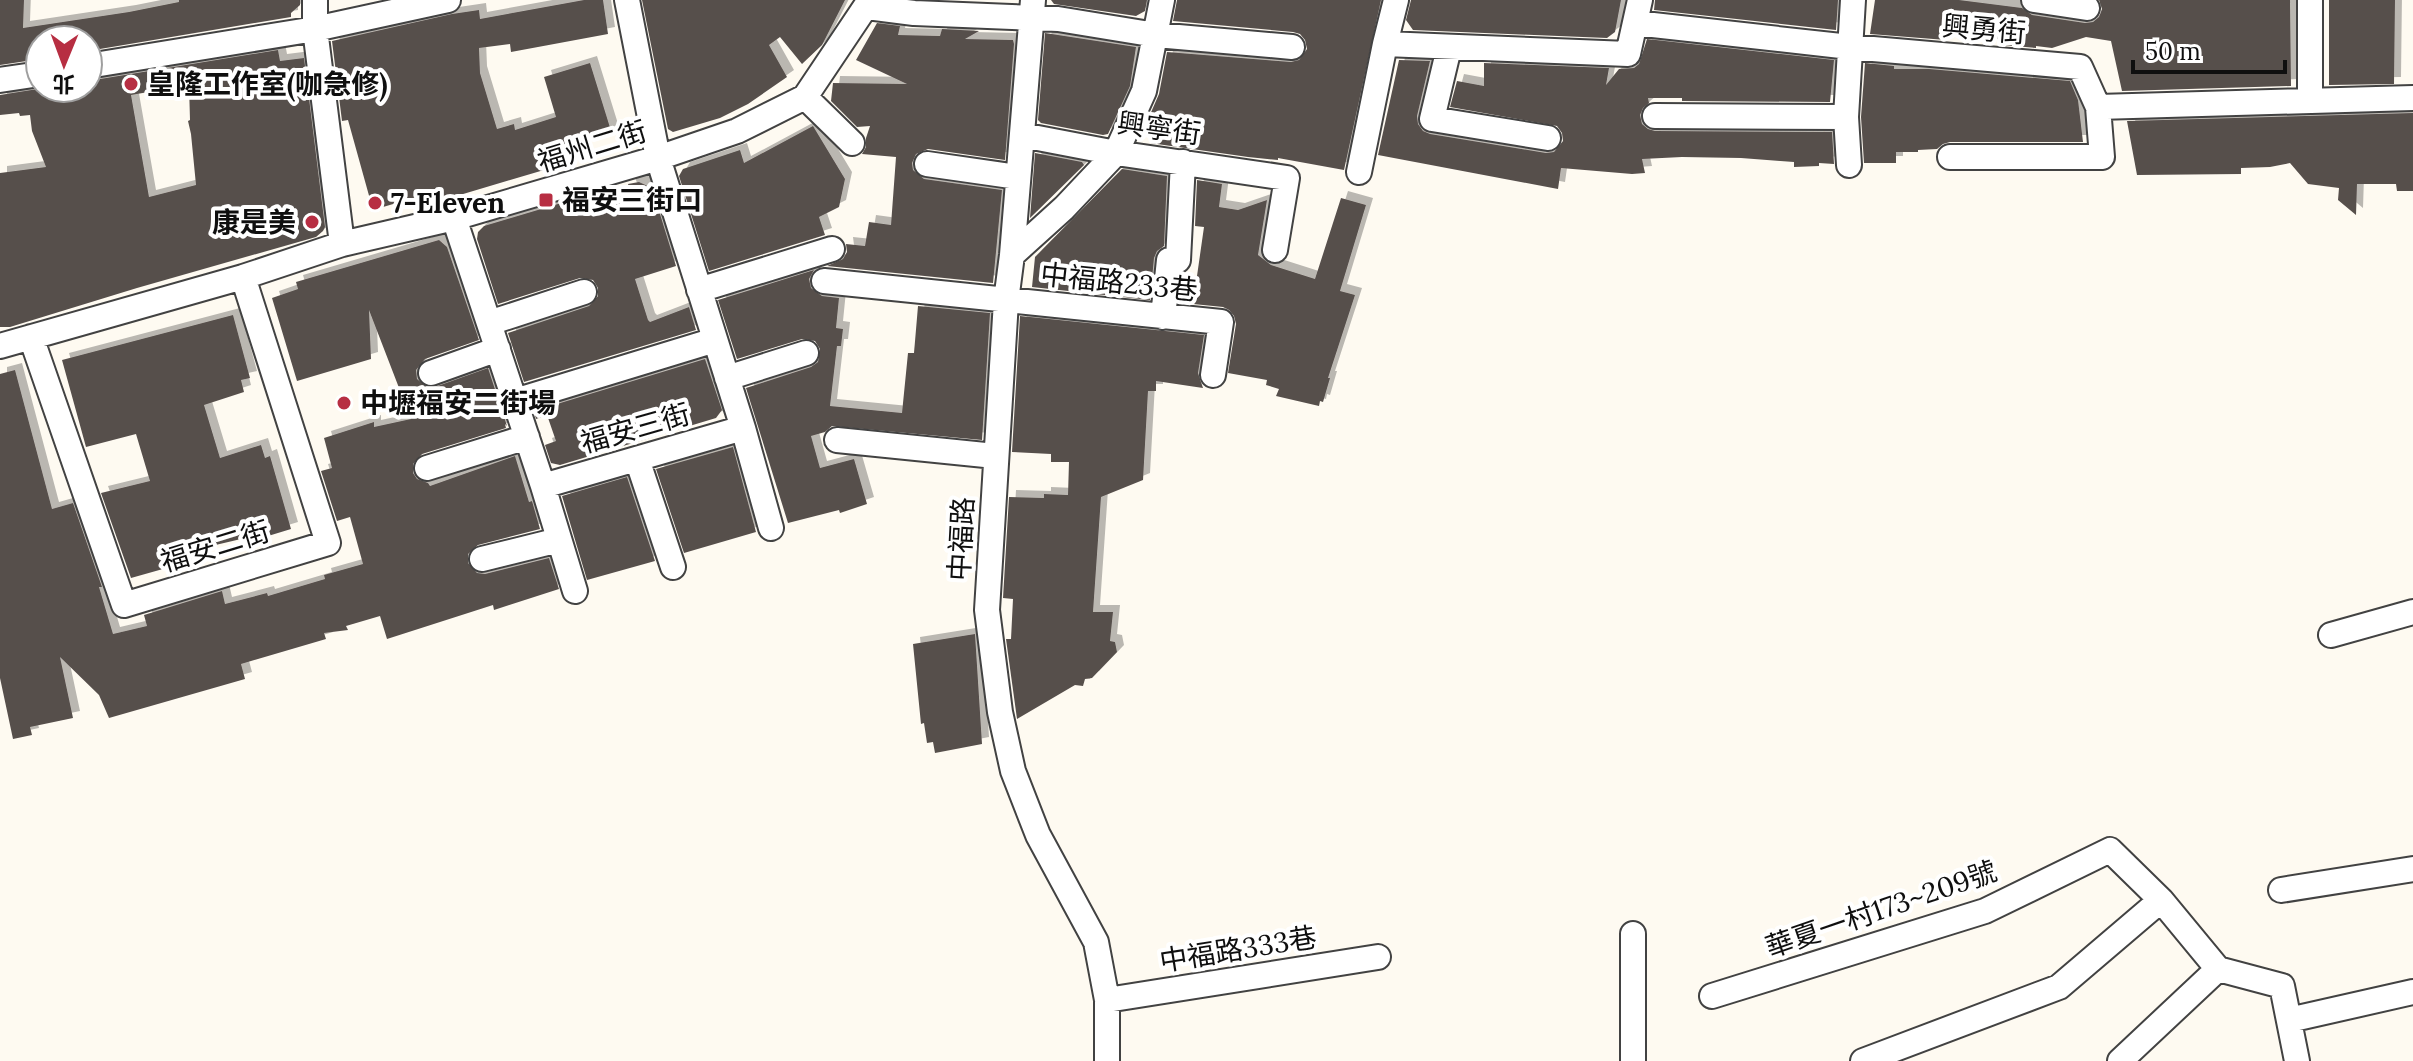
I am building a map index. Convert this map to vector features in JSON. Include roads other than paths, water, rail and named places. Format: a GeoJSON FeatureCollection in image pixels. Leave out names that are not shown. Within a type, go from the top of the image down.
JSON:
{"type":"FeatureCollection","features":[{"type":"Feature","properties":{"kind":"street"},"geometry":{"type":"LineString","coordinates":[[315,0],[315,29],[342,244]]}},
{"type":"Feature","properties":{"kind":"street"},"geometry":{"type":"LineString","coordinates":[[104,63],[315,29],[448,0]]}},
{"type":"Feature","properties":{"kind":"street"},"geometry":{"type":"LineString","coordinates":[[627,0],[658,158],[743,428],[771,528]]}},
{"type":"Feature","properties":{"kind":"street"},"geometry":{"type":"LineString","coordinates":[[1012,255],[1064,208],[1116,153],[1144,91],[1162,0]]}},
{"type":"Feature","properties":{"kind":"street"},"geometry":{"type":"LineString","coordinates":[[1359,172],[1396,0]]}},
{"type":"Feature","properties":{"kind":"street"},"geometry":{"type":"LineString","coordinates":[[1849,165],[1846,117],[1853,0]]}},
{"type":"Feature","properties":{"kind":"street"},"geometry":{"type":"LineString","coordinates":[[2034,0],[2087,8]]}},
{"type":"Feature","properties":{"kind":"street"},"geometry":{"type":"LineString","coordinates":[[2310,0],[2310,101]]}},
{"type":"Feature","properties":{"kind":"street"},"geometry":{"type":"LineString","coordinates":[[869,4],[914,13],[1032,10],[1058,19],[1156,35],[1292,47]]}},
{"type":"Feature","properties":{"kind":"street","name":"福州二街"},"geometry":{"type":"LineString","coordinates":[[0,346],[243,277],[342,244],[454,218],[658,158],[737,131],[805,97],[869,4]]}},
{"type":"Feature","properties":{"kind":"street","name":"中福路"},"geometry":{"type":"LineString","coordinates":[[1032,10],[1006,301],[987,610],[1000,712],[1013,771],[1038,835],[1096,942],[1107,1000],[1107,1061]]}},
{"type":"Feature","properties":{"kind":"street","name":"興勇街"},"geometry":{"type":"LineString","coordinates":[[1385,44],[1628,54],[1638,12],[1850,47],[2080,67],[2098,107]]}},
{"type":"Feature","properties":{"kind":"street"},"geometry":{"type":"LineString","coordinates":[[1449,48],[1432,119],[1548,138]]}},
{"type":"Feature","properties":{"kind":"street"},"geometry":{"type":"LineString","coordinates":[[0,80],[24,76]]}},
{"type":"Feature","properties":{"kind":"street"},"geometry":{"type":"LineString","coordinates":[[805,97],[852,143]]}},
{"type":"Feature","properties":{"kind":"street"},"geometry":{"type":"LineString","coordinates":[[1950,157],[2102,157],[2098,107],[2413,98]]}},
{"type":"Feature","properties":{"kind":"street"},"geometry":{"type":"LineString","coordinates":[[1655,116],[1846,117]]}},
{"type":"Feature","properties":{"kind":"street","name":"興寧街"},"geometry":{"type":"LineString","coordinates":[[1022,135],[1116,153],[1287,178],[1275,250]]}},
{"type":"Feature","properties":{"kind":"street"},"geometry":{"type":"LineString","coordinates":[[1163,317],[1169,260],[1178,260],[1183,162]]}},
{"type":"Feature","properties":{"kind":"street"},"geometry":{"type":"LineString","coordinates":[[927,164],[1018,177]]}},
{"type":"Feature","properties":{"kind":"street"},"geometry":{"type":"LineString","coordinates":[[454,218],[575,591]]}},
{"type":"Feature","properties":{"kind":"street"},"geometry":{"type":"LineString","coordinates":[[699,290],[832,249]]}},
{"type":"Feature","properties":{"kind":"street","name":"福安二街"},"geometry":{"type":"LineString","coordinates":[[31,337],[124,605],[328,543],[243,277]]}},
{"type":"Feature","properties":{"kind":"street","name":"中福路233巷"},"geometry":{"type":"LineString","coordinates":[[824,281],[1221,322],[1213,375]]}},
{"type":"Feature","properties":{"kind":"street"},"geometry":{"type":"LineString","coordinates":[[489,323],[584,292]]}},
{"type":"Feature","properties":{"kind":"street"},"geometry":{"type":"LineString","coordinates":[[515,401],[715,340]]}},
{"type":"Feature","properties":{"kind":"street"},"geometry":{"type":"LineString","coordinates":[[431,373],[498,349]]}},
{"type":"Feature","properties":{"kind":"street"},"geometry":{"type":"LineString","coordinates":[[727,378],[806,353]]}},
{"type":"Feature","properties":{"kind":"street","name":"福安三街"},"geometry":{"type":"LineString","coordinates":[[543,486],[743,428]]}},
{"type":"Feature","properties":{"kind":"street"},"geometry":{"type":"LineString","coordinates":[[427,468],[527,437]]}},
{"type":"Feature","properties":{"kind":"street"},"geometry":{"type":"LineString","coordinates":[[837,440],[995,456]]}},
{"type":"Feature","properties":{"kind":"street"},"geometry":{"type":"LineString","coordinates":[[637,459],[673,567]]}},
{"type":"Feature","properties":{"kind":"street"},"geometry":{"type":"LineString","coordinates":[[482,559],[559,540]]}},
{"type":"Feature","properties":{"kind":"street"},"geometry":{"type":"LineString","coordinates":[[2331,635],[2413,612]]}},
{"type":"Feature","properties":{"kind":"street","name":"華夏一村173~209號"},"geometry":{"type":"LineString","coordinates":[[1712,996],[1985,911],[2110,850],[2161,900]]}},
{"type":"Feature","properties":{"kind":"street"},"geometry":{"type":"LineString","coordinates":[[2281,890],[2413,869]]}},
{"type":"Feature","properties":{"kind":"street"},"geometry":{"type":"LineString","coordinates":[[1863,1061],[2059,987],[2161,900],[2218,969],[2282,986],[2297,1061]]}},
{"type":"Feature","properties":{"kind":"street"},"geometry":{"type":"LineString","coordinates":[[1633,934],[1633,1061]]}},
{"type":"Feature","properties":{"kind":"street","name":"中福路333巷"},"geometry":{"type":"LineString","coordinates":[[1107,1000],[1378,957]]}},
{"type":"Feature","properties":{"kind":"street"},"geometry":{"type":"LineString","coordinates":[[2120,1061],[2218,969]]}},
{"type":"Feature","properties":{"kind":"street"},"geometry":{"type":"LineString","coordinates":[[2289,1020],[2413,992]]}},
{"type":"Feature","properties":{"kind":"place","name":"皇隆工作室(咖急修)"},"geometry":{"type":"Point","coordinates":[131,84]}},
{"type":"Feature","properties":{"kind":"place","name":"福安三街口"},"geometry":{"type":"Point","coordinates":[546,200]}},
{"type":"Feature","properties":{"kind":"place","name":"7-Eleven"},"geometry":{"type":"Point","coordinates":[375,203]}},
{"type":"Feature","properties":{"kind":"place","name":"康是美"},"geometry":{"type":"Point","coordinates":[312,222]}},
{"type":"Feature","properties":{"kind":"place","name":"中壢福安二街場"},"geometry":{"type":"Point","coordinates":[344,403]}}]}
